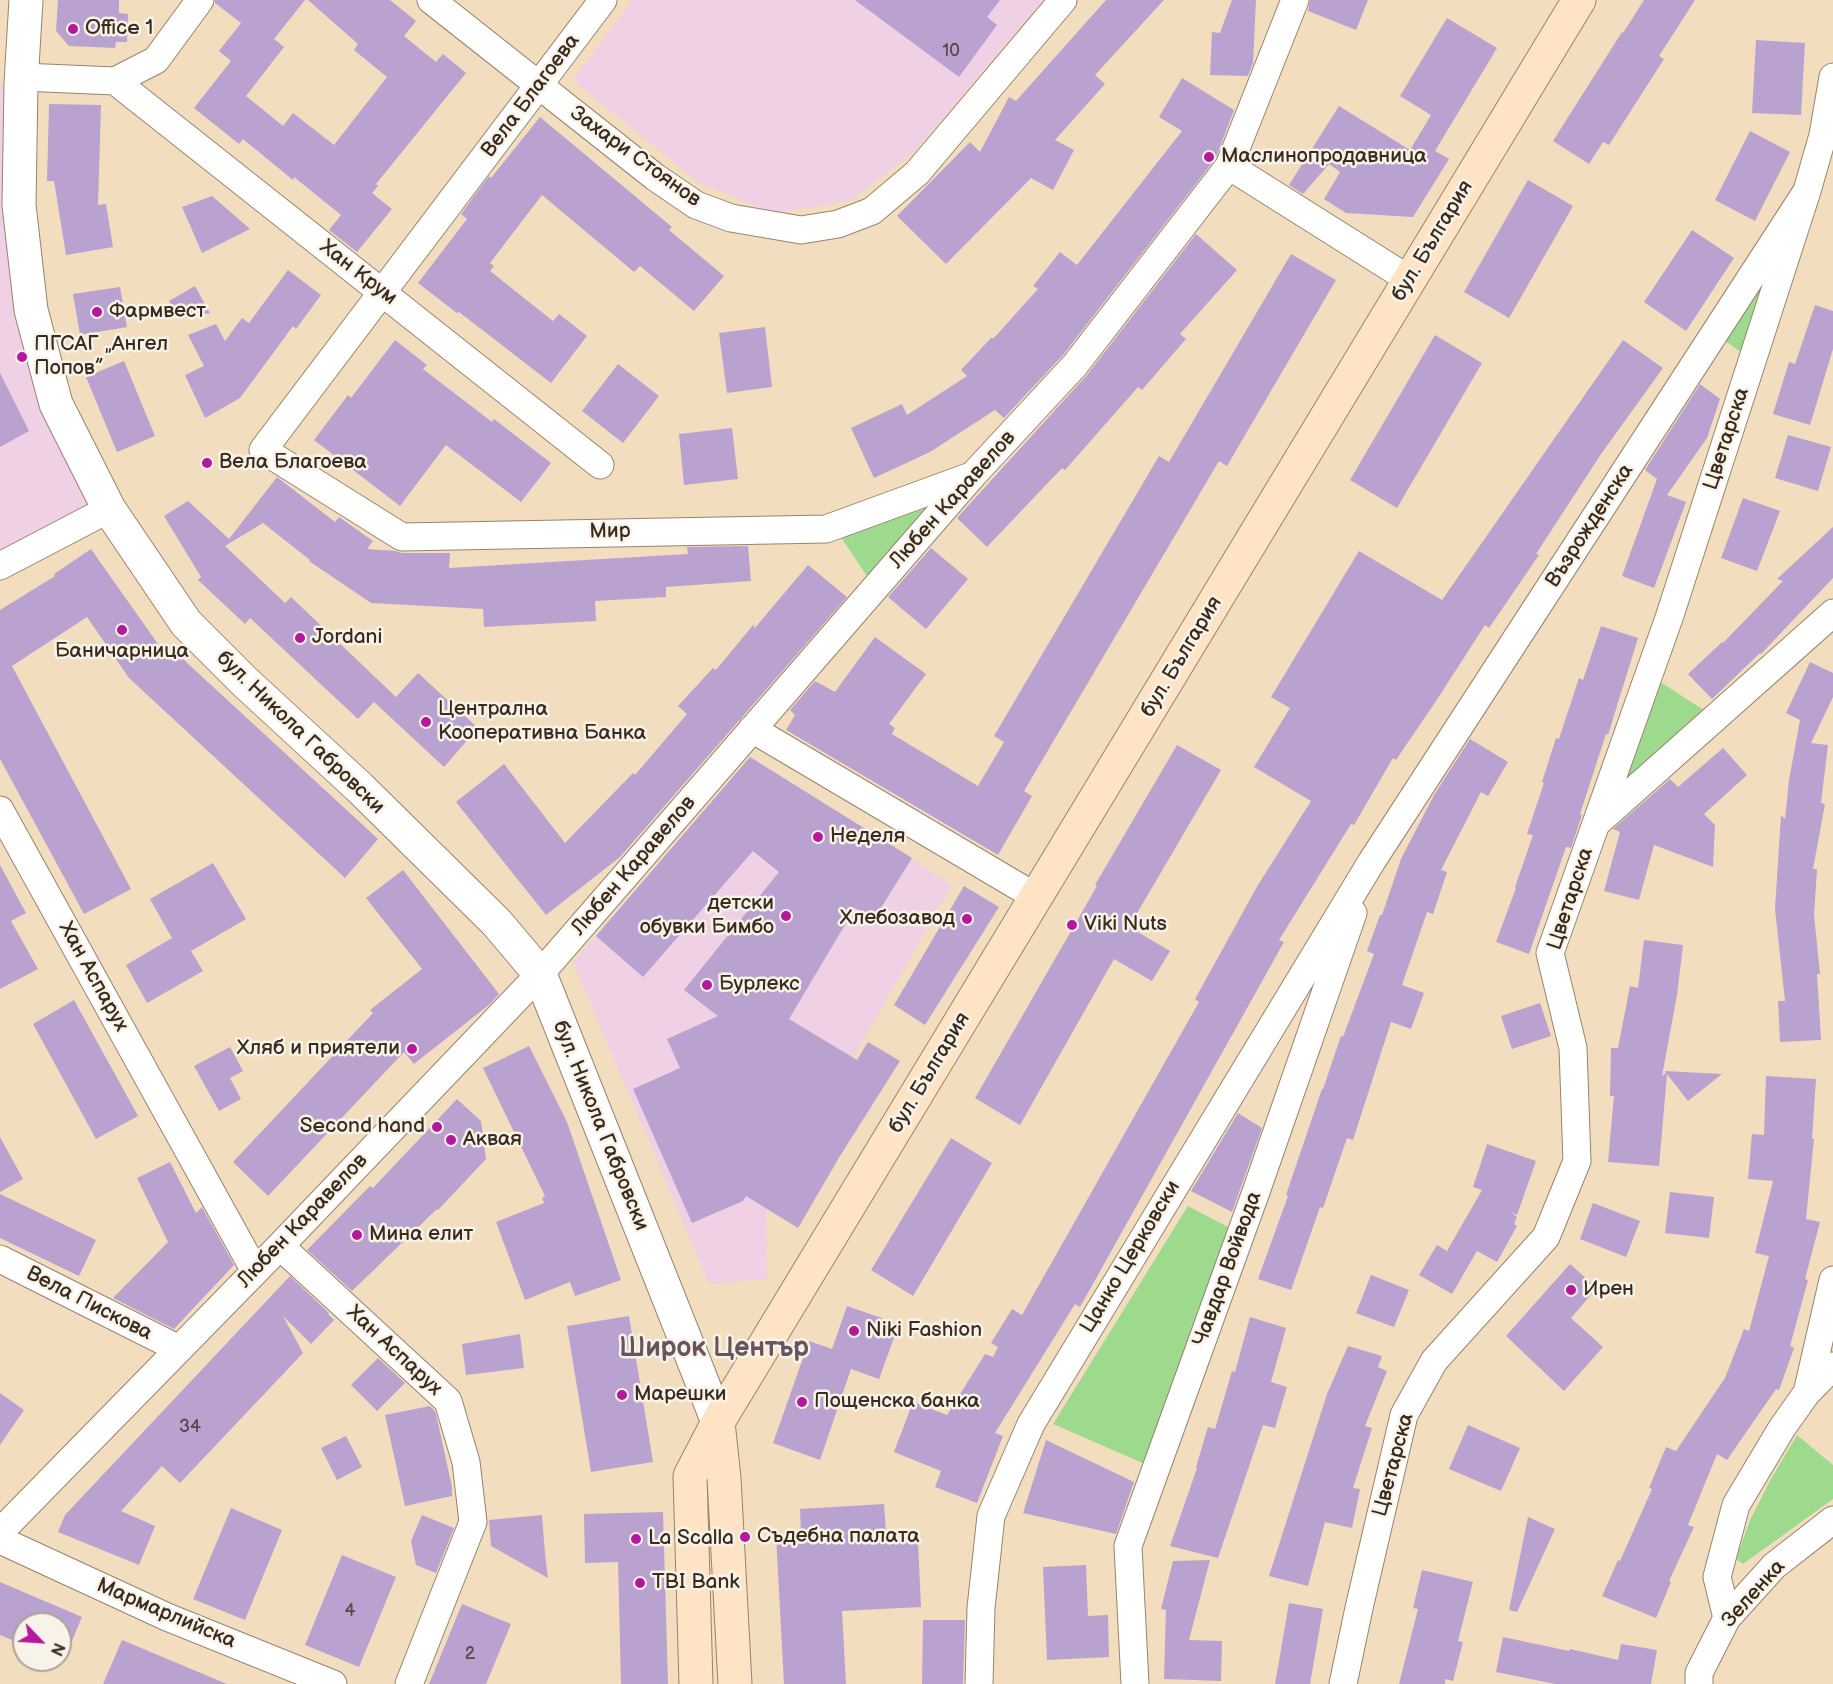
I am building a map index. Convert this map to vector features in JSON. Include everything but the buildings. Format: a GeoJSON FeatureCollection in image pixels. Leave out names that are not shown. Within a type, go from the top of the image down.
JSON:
{"type":"FeatureCollection","features":[{"type":"Feature","properties":{"kind":"main road","name":"бул. България"},"geometry":{"type":"LineString","coordinates":[[696,1684],[690,1476],[718,1422],[1579,0]]}},
{"type":"Feature","properties":{"kind":"main road"},"geometry":{"type":"LineString","coordinates":[[718,1422],[724,1478],[735,1684]]}},
{"type":"Feature","properties":{"kind":"street","name":"бул. Никола Габровски"},"geometry":{"type":"LineString","coordinates":[[26,0],[19,205],[31,310],[56,404],[108,509],[186,623],[245,682],[359,787],[489,915],[540,974],[718,1422]]}},
{"type":"Feature","properties":{"kind":"street"},"geometry":{"type":"LineString","coordinates":[[22,77],[115,81],[156,60],[200,0]]}},
{"type":"Feature","properties":{"kind":"street","name":"Захари Стоянов"},"geometry":{"type":"LineString","coordinates":[[431,0],[655,177],[696,205],[731,218],[801,230],[838,224],[872,211],[917,173],[1063,0]]}},
{"type":"Feature","properties":{"kind":"street","name":"Вела Благоева"},"geometry":{"type":"LineString","coordinates":[[263,450],[603,0]]}},
{"type":"Feature","properties":{"kind":"street","name":"Любен Каравелов"},"geometry":{"type":"LineString","coordinates":[[0,1532],[280,1246],[540,974],[973,475],[1075,365],[1229,166],[1295,0]]}},
{"type":"Feature","properties":{"kind":"street","name":"Цветарска"},"geometry":{"type":"LineString","coordinates":[[1343,1684],[1404,1415],[1434,1361],[1546,1236],[1577,1161],[1573,1048],[1550,953],[1669,618],[1807,191],[1823,135],[1833,77]]}},
{"type":"Feature","properties":{"kind":"street","name":"Хан Крум"},"geometry":{"type":"LineString","coordinates":[[115,81],[600,465]]}},
{"type":"Feature","properties":{"kind":"street"},"geometry":{"type":"LineString","coordinates":[[1229,166],[1410,280]]}},
{"type":"Feature","properties":{"kind":"street","name":"Възрожденска"},"geometry":{"type":"LineString","coordinates":[[1372,861],[1807,191]]}},
{"type":"Feature","properties":{"kind":"street","name":"Мир"},"geometry":{"type":"LineString","coordinates":[[263,450],[402,537],[826,529],[973,475]]}},
{"type":"Feature","properties":{"kind":"street"},"geometry":{"type":"LineString","coordinates":[[0,566],[108,509]]}},
{"type":"Feature","properties":{"kind":"street"},"geometry":{"type":"LineString","coordinates":[[1596,823],[1833,614]]}},
{"type":"Feature","properties":{"kind":"street"},"geometry":{"type":"LineString","coordinates":[[752,729],[1036,897]]}},
{"type":"Feature","properties":{"kind":"street","name":"Хан Аспарух"},"geometry":{"type":"LineString","coordinates":[[0,810],[255,1271]]}},
{"type":"Feature","properties":{"kind":"street","name":"Цанко Церковски"},"geometry":{"type":"LineString","coordinates":[[979,1684],[981,1608],[991,1516],[1030,1424],[1372,861]]}},
{"type":"Feature","properties":{"kind":"street","name":"Чавдар Войвода"},"geometry":{"type":"LineString","coordinates":[[1135,1684],[1128,1546],[1372,861]]}},
{"type":"Feature","properties":{"kind":"street","name":"Хан Аспарух"},"geometry":{"type":"LineString","coordinates":[[280,1246],[448,1401],[463,1451],[473,1522],[409,1684]]}},
{"type":"Feature","properties":{"kind":"street","name":"Вела Пискова"},"geometry":{"type":"LineString","coordinates":[[0,1259],[179,1349]]}},
{"type":"Feature","properties":{"kind":"street"},"geometry":{"type":"LineString","coordinates":[[1806,1394],[1833,1280]]}},
{"type":"Feature","properties":{"kind":"street"},"geometry":{"type":"LineString","coordinates":[[1727,1618],[1717,1577],[1736,1505],[1782,1428],[1806,1394],[1833,1366]]}},
{"type":"Feature","properties":{"kind":"street","name":"Зеленка"},"geometry":{"type":"LineString","coordinates":[[1699,1684],[1699,1673],[1727,1618],[1774,1566],[1833,1521]]}},
{"type":"Feature","properties":{"kind":"street","name":"Мармарлийска"},"geometry":{"type":"LineString","coordinates":[[0,1540],[167,1617],[333,1684]]}},
{"type":"Feature","properties":{"kind":"shaded area"},"geometry":{"type":"Polygon","coordinates":[[[633,0],[1043,0],[913,153],[850,201],[773,213],[699,183],[573,80],[633,0]]]}},
{"type":"Feature","properties":{"kind":"shaded area","name":"ПГСАГ „Ангел Попов”"},"geometry":{"type":"Polygon","coordinates":[[[21,83],[31,310],[109,509],[0,566],[0,84],[21,83]]]}},
{"type":"Feature","properties":{"kind":"shaded area"},"geometry":{"type":"Polygon","coordinates":[[[751,757],[952,885],[766,1211],[767,1279],[709,1284],[573,962],[751,757]]]}},
{"type":"Feature","properties":{"kind":"green space"},"geometry":{"type":"Polygon","coordinates":[[[1784,240],[1747,356],[1722,339],[1784,240]]]}},
{"type":"Feature","properties":{"kind":"green space"},"geometry":{"type":"Polygon","coordinates":[[[926,508],[869,579],[838,533],[926,508]]]}},
{"type":"Feature","properties":{"kind":"green space"},"geometry":{"type":"Polygon","coordinates":[[[1654,678],[1710,714],[1607,806],[1654,678]]]}},
{"type":"Feature","properties":{"kind":"green space"},"geometry":{"type":"Polygon","coordinates":[[[1188,1206],[1228,1227],[1145,1464],[1053,1424],[1188,1206]]]}},
{"type":"Feature","properties":{"kind":"green space"},"geometry":{"type":"Polygon","coordinates":[[[1797,1435],[1833,1465],[1833,1499],[1743,1564],[1736,1559],[1750,1520],[1797,1435]]]}},
{"type":"Feature","properties":{"kind":"place","name":"Office 1"},"geometry":{"type":"Point","coordinates":[73,29]}},
{"type":"Feature","properties":{"kind":"place","name":"Маслинопродавница"},"geometry":{"type":"Point","coordinates":[1209,157]}},
{"type":"Feature","properties":{"kind":"place","name":"Фармвест"},"geometry":{"type":"Point","coordinates":[97,312]}},
{"type":"Feature","properties":{"kind":"place","name":"ПГСАГ „Ангел Попов”"},"geometry":{"type":"Point","coordinates":[22,357]}},
{"type":"Feature","properties":{"kind":"place","name":"Вела Благоева"},"geometry":{"type":"Point","coordinates":[207,463]}},
{"type":"Feature","properties":{"kind":"place","name":"Баничарница"},"geometry":{"type":"Point","coordinates":[122,630]}},
{"type":"Feature","properties":{"kind":"place","name":"Jordani"},"geometry":{"type":"Point","coordinates":[300,638]}},
{"type":"Feature","properties":{"kind":"place","name":"Централна Кооперативна Банка"},"geometry":{"type":"Point","coordinates":[426,722]}},
{"type":"Feature","properties":{"kind":"place","name":"Неделя"},"geometry":{"type":"Point","coordinates":[818,837]}},
{"type":"Feature","properties":{"kind":"place","name":"детски обувки Бимбо"},"geometry":{"type":"Point","coordinates":[786,916]}},
{"type":"Feature","properties":{"kind":"place","name":"Хлебозавод"},"geometry":{"type":"Point","coordinates":[967,919]}},
{"type":"Feature","properties":{"kind":"place","name":"Viki Nuts"},"geometry":{"type":"Point","coordinates":[1072,925]}},
{"type":"Feature","properties":{"kind":"place","name":"Бурлекс"},"geometry":{"type":"Point","coordinates":[707,985]}},
{"type":"Feature","properties":{"kind":"place","name":"Хляб и приятели"},"geometry":{"type":"Point","coordinates":[412,1049]}},
{"type":"Feature","properties":{"kind":"place","name":"Second hand"},"geometry":{"type":"Point","coordinates":[437,1127]}},
{"type":"Feature","properties":{"kind":"place","name":"Аквая"},"geometry":{"type":"Point","coordinates":[451,1140]}},
{"type":"Feature","properties":{"kind":"place","name":"Мина елит"},"geometry":{"type":"Point","coordinates":[357,1235]}},
{"type":"Feature","properties":{"kind":"place","name":"Ирен"},"geometry":{"type":"Point","coordinates":[1571,1290]}},
{"type":"Feature","properties":{"kind":"place","name":"Niki Fashion"},"geometry":{"type":"Point","coordinates":[854,1331]}},
{"type":"Feature","properties":{"kind":"place","name":"Марешки"},"geometry":{"type":"Point","coordinates":[622,1395]}},
{"type":"Feature","properties":{"kind":"place","name":"Пощенска банка"},"geometry":{"type":"Point","coordinates":[802,1402]}},
{"type":"Feature","properties":{"kind":"place","name":"Съдебна палата"},"geometry":{"type":"Point","coordinates":[745,1537]}},
{"type":"Feature","properties":{"kind":"place","name":"La Scalla"},"geometry":{"type":"Point","coordinates":[636,1539]}},
{"type":"Feature","properties":{"kind":"place","name":"TBI Bank"},"geometry":{"type":"Point","coordinates":[640,1583]}},
{"type":"Feature","properties":{"kind":"district","name":"Широк Център"},"geometry":{"type":"Point","coordinates":[714,1349]}}]}
